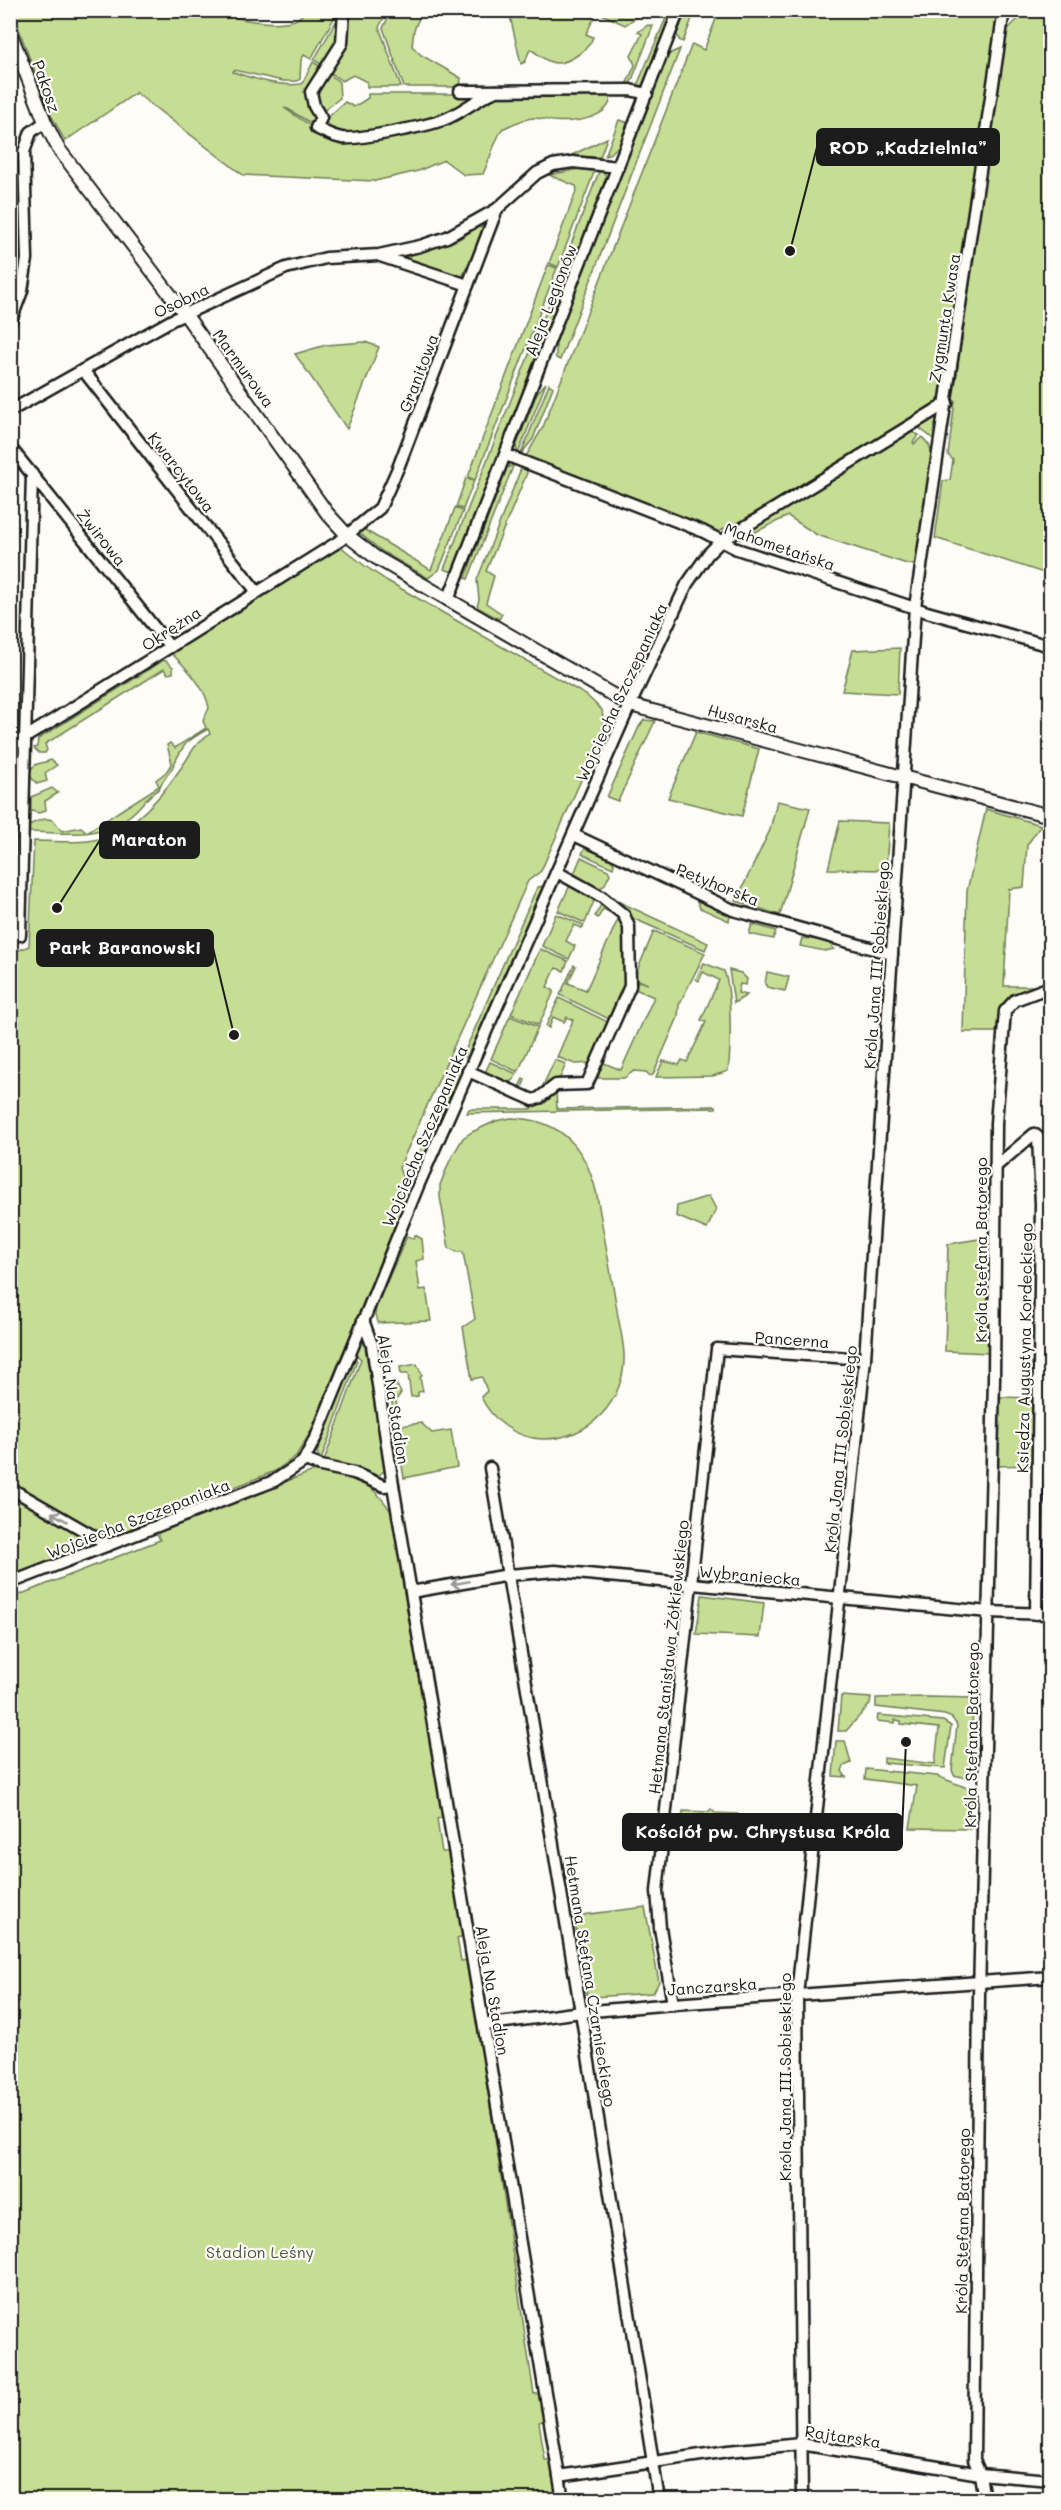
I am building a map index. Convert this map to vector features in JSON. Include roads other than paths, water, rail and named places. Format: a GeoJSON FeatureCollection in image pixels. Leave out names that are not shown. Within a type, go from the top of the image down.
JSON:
{"type":"FeatureCollection","features":[{"type":"Feature","properties":{"kind":"main road","name":"Pakosz"},"geometry":{"type":"LineString","coordinates":[[10,32],[45,122]]}},
{"type":"Feature","properties":{"kind":"main road","name":"Marmurowa"},"geometry":{"type":"LineString","coordinates":[[45,122],[64,156],[185,314],[324,509],[347,535],[375,557],[448,600]]}},
{"type":"Feature","properties":{"kind":"main road","name":"Husarska"},"geometry":{"type":"LineString","coordinates":[[448,600],[630,705],[1050,816]]}},
{"type":"Feature","properties":{"kind":"street"},"geometry":{"type":"LineString","coordinates":[[344,10],[342,43],[311,92],[314,106],[321,118],[316,128],[351,138],[435,122],[453,115],[480,97],[496,91]]}},
{"type":"Feature","properties":{"kind":"street","name":"Aleja Legionów"},"geometry":{"type":"LineString","coordinates":[[448,600],[679,10]]}},
{"type":"Feature","properties":{"kind":"street","name":"Zygmunta Kwasa"},"geometry":{"type":"LineString","coordinates":[[720,542],[946,403],[1004,10]]}},
{"type":"Feature","properties":{"kind":"street"},"geometry":{"type":"LineString","coordinates":[[460,91],[630,90],[647,94]]}},
{"type":"Feature","properties":{"kind":"street","name":"Pakosz"},"geometry":{"type":"LineString","coordinates":[[10,323],[22,291],[27,259],[24,152],[28,136],[45,122]]}},
{"type":"Feature","properties":{"kind":"street","name":"Osobna"},"geometry":{"type":"LineString","coordinates":[[10,411],[185,314],[297,264],[327,258],[379,255],[447,237],[497,209],[537,173],[554,165],[573,162],[618,166]]}},
{"type":"Feature","properties":{"kind":"street","name":"Granitowa"},"geometry":{"type":"LineString","coordinates":[[347,535],[384,502],[497,209]]}},
{"type":"Feature","properties":{"kind":"street","name":"Osobna"},"geometry":{"type":"LineString","coordinates":[[379,255],[468,285]]}},
{"type":"Feature","properties":{"kind":"street","name":"Kwarcytowa"},"geometry":{"type":"LineString","coordinates":[[83,370],[256,592]]}},
{"type":"Feature","properties":{"kind":"street","name":"Króla Jana III Sobieskiego"},"geometry":{"type":"LineString","coordinates":[[802,2499],[797,1995],[865,1359],[915,607],[946,403]]}},
{"type":"Feature","properties":{"kind":"street","name":"Żwirowa"},"geometry":{"type":"LineString","coordinates":[[10,447],[170,647]]}},
{"type":"Feature","properties":{"kind":"street","name":"Mahometańska"},"geometry":{"type":"LineString","coordinates":[[506,455],[702,531],[720,542],[915,607],[1050,646]]}},
{"type":"Feature","properties":{"kind":"street"},"geometry":{"type":"LineString","coordinates":[[20,935],[32,474]]}},
{"type":"Feature","properties":{"kind":"street","name":"Okrężna"},"geometry":{"type":"LineString","coordinates":[[10,747],[347,535]]}},
{"type":"Feature","properties":{"kind":"street","name":"Wojciecha Szczepaniaka"},"geometry":{"type":"LineString","coordinates":[[10,1583],[265,1485],[286,1474],[305,1460],[418,1186],[630,705],[687,584],[708,554],[720,542]]}},
{"type":"Feature","properties":{"kind":"street","name":"Petyhorska"},"geometry":{"type":"LineString","coordinates":[[573,834],[733,910],[892,954]]}},
{"type":"Feature","properties":{"kind":"street"},"geometry":{"type":"LineString","coordinates":[[468,1071],[533,1100],[555,1085],[587,1084],[630,986],[629,927],[624,915],[602,897],[557,872]]}},
{"type":"Feature","properties":{"kind":"street","name":"Króla Stefana Batorego"},"geometry":{"type":"LineString","coordinates":[[984,2499],[980,2474],[974,2460],[980,1983],[997,1203],[996,1123],[1005,1011],[1015,1000],[1050,987]]}},
{"type":"Feature","properties":{"kind":"street","name":"Księdza Augustyna Kordeckiego"},"geometry":{"type":"LineString","coordinates":[[995,1167],[1034,1134],[1038,1137],[1041,1204],[1036,1614]]}},
{"type":"Feature","properties":{"kind":"street","name":"Aleja Na Stadion"},"geometry":{"type":"LineString","coordinates":[[363,1320],[372,1345],[393,1485],[563,2499]]}},
{"type":"Feature","properties":{"kind":"street","name":"Pancerna"},"geometry":{"type":"LineString","coordinates":[[717,1349],[865,1359]]}},
{"type":"Feature","properties":{"kind":"street","name":"Hetmana Stanisława Żółkiewskiego"},"geometry":{"type":"LineString","coordinates":[[673,2004],[660,1928],[657,1891],[717,1349]]}},
{"type":"Feature","properties":{"kind":"street","name":"Aleja Na Stadion"},"geometry":{"type":"LineString","coordinates":[[305,1460],[354,1473],[384,1486],[393,1485]]}},
{"type":"Feature","properties":{"kind":"street","name":"Hetmana Stefana Czarnieckiego"},"geometry":{"type":"LineString","coordinates":[[490,1468],[581,2012],[659,2499]]}},
{"type":"Feature","properties":{"kind":"street"},"geometry":{"type":"LineString","coordinates":[[10,1488],[109,1545]]}},
{"type":"Feature","properties":{"kind":"street","name":"Wybraniecka"},"geometry":{"type":"LineString","coordinates":[[411,1592],[509,1575],[555,1571],[989,1612],[1050,1614]]}},
{"type":"Feature","properties":{"kind":"street","name":"Janczarska"},"geometry":{"type":"LineString","coordinates":[[484,2025],[581,2012],[673,2004],[1050,1977]]}},
{"type":"Feature","properties":{"kind":"street","name":"Rajtarska"},"geometry":{"type":"LineString","coordinates":[[559,2476],[728,2451],[801,2444],[980,2474],[1050,2480]]}},
{"type":"Feature","properties":{"kind":"place","name":"ROD „Kadzielnia”"},"geometry":{"type":"Point","coordinates":[790,251]}},
{"type":"Feature","properties":{"kind":"place","name":"Maraton"},"geometry":{"type":"Point","coordinates":[57,908]}},
{"type":"Feature","properties":{"kind":"place","name":"Park Baranowski"},"geometry":{"type":"Point","coordinates":[234,1035]}},
{"type":"Feature","properties":{"kind":"place","name":"Kościół pw. Chrystusa Króla"},"geometry":{"type":"Point","coordinates":[906,1742]}},
{"type":"Feature","properties":{"kind":"park label","name":"Stadion Leśny"},"geometry":{"type":"Point","coordinates":[260,2251]}}]}
